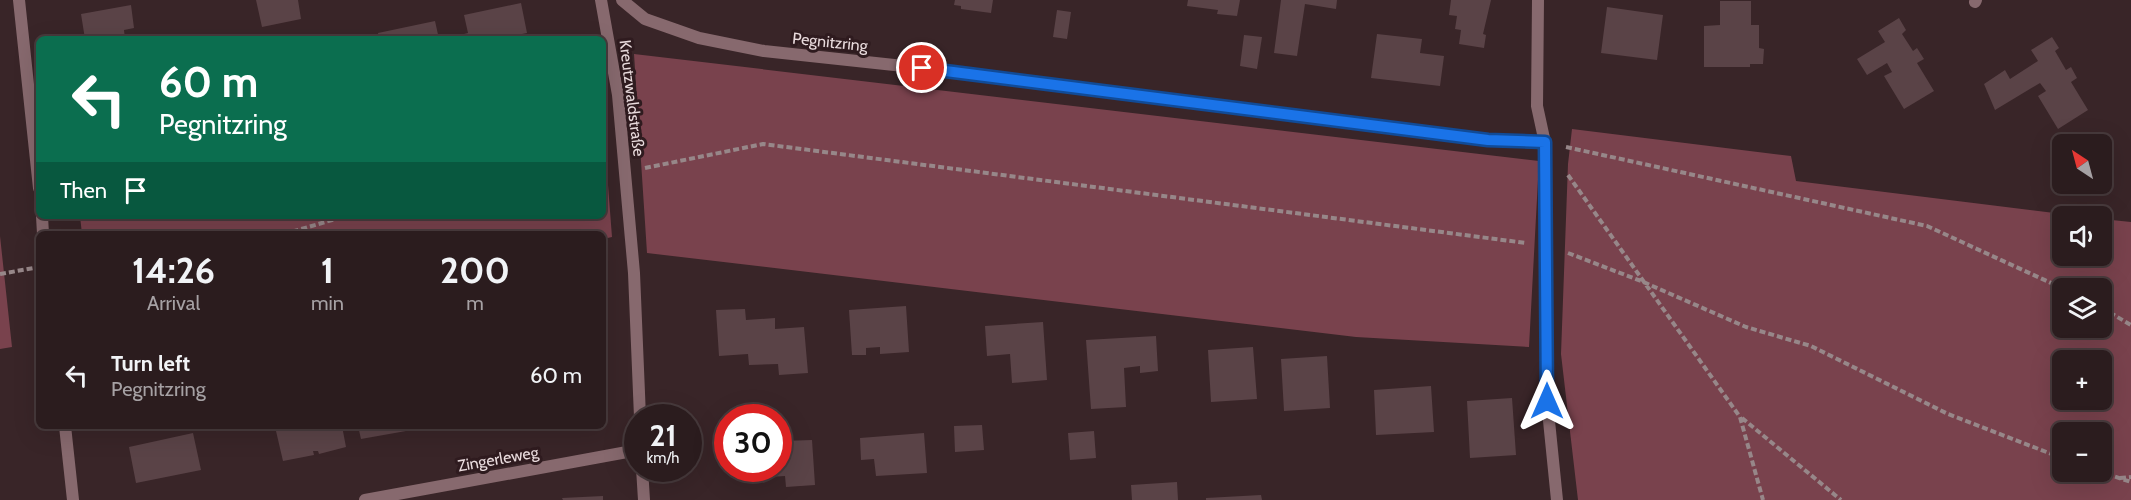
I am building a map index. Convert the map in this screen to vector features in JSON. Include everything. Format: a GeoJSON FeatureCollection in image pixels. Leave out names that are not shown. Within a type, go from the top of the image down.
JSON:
{"type":"FeatureCollection","features":[{"type":"Feature","properties":{"kind":"street"},"geometry":{"type":"LineString","coordinates":[[19,0],[36,160]]}},
{"type":"Feature","properties":{"kind":"street","name":"Kreutzwaldstraße"},"geometry":{"type":"LineString","coordinates":[[601,0],[618,95],[634,273],[639,404]]}},
{"type":"Feature","properties":{"kind":"street","name":"Pegnitzring"},"geometry":{"type":"LineString","coordinates":[[622,0],[645,19],[699,38],[764,51],[922,68],[1488,140],[1545,142]]}},
{"type":"Feature","properties":{"kind":"street"},"geometry":{"type":"LineString","coordinates":[[1538,0],[1537,106],[1545,142],[1547,401],[1557,500]]}},
{"type":"Feature","properties":{"kind":"street"},"geometry":{"type":"LineString","coordinates":[[65,429],[73,500]]}},
{"type":"Feature","properties":{"kind":"street","name":"Zingerleweg"},"geometry":{"type":"LineString","coordinates":[[364,500],[624,453]]}},
{"type":"Feature","properties":{"kind":"street"},"geometry":{"type":"LineString","coordinates":[[643,482],[644,500]]}},
{"type":"Feature","properties":{"kind":"path"},"geometry":{"type":"LineString","coordinates":[[1545,142],[1641,281],[1740,417],[1841,500]]}},
{"type":"Feature","properties":{"kind":"path"},"geometry":{"type":"LineString","coordinates":[[1545,142],[1927,226],[2052,283]]}},
{"type":"Feature","properties":{"kind":"path"},"geometry":{"type":"LineString","coordinates":[[625,172],[763,144],[1546,245],[1641,281],[1746,327],[1811,346],[1948,414],[2052,454]]}},
{"type":"Feature","properties":{"kind":"path"},"geometry":{"type":"LineString","coordinates":[[294,231],[336,219]]}},
{"type":"Feature","properties":{"kind":"path"},"geometry":{"type":"LineString","coordinates":[[0,274],[36,268]]}},
{"type":"Feature","properties":{"kind":"path"},"geometry":{"type":"LineString","coordinates":[[2112,314],[2131,325]]}},
{"type":"Feature","properties":{"kind":"path"},"geometry":{"type":"LineString","coordinates":[[1740,417],[1763,500]]}},
{"type":"Feature","properties":{"kind":"path"},"geometry":{"type":"LineString","coordinates":[[2112,476],[2131,482]]}},
{"type":"Feature","properties":{"kind":"path"},"geometry":{"type":"LineString","coordinates":[[2116,478],[2131,477]]}},
{"type":"Feature","properties":{"kind":"shaded area"},"geometry":{"type":"Polygon","coordinates":[[[634,54],[1539,161],[1529,347],[1356,337],[647,253],[634,54]]]}},
{"type":"Feature","properties":{"kind":"shaded area"},"geometry":{"type":"Polygon","coordinates":[[[1572,129],[1791,156],[1796,181],[2052,213],[2052,266],[2112,266],[2112,220],[2131,222],[2131,500],[1578,500],[1561,354],[1568,164],[1572,129]]]}},
{"type":"Feature","properties":{"kind":"shaded area"},"geometry":{"type":"Polygon","coordinates":[[[606,159],[612,237],[606,238],[606,231],[82,231],[80,219],[606,219],[606,159]]]}},
{"type":"Feature","properties":{"kind":"shaded area"},"geometry":{"type":"Polygon","coordinates":[[[0,236],[12,347],[0,349],[0,236]]]}},
{"type":"Feature","properties":{"kind":"building"},"geometry":{"type":"Polygon","coordinates":[[[256,0],[298,0],[301,19],[262,27],[256,0]]]}},
{"type":"Feature","properties":{"kind":"building"},"geometry":{"type":"Polygon","coordinates":[[[955,0],[993,0],[991,13],[961,9],[961,6],[954,5],[955,0]]]}},
{"type":"Feature","properties":{"kind":"building"},"geometry":{"type":"Polygon","coordinates":[[[1188,0],[1240,0],[1237,16],[1217,14],[1218,10],[1187,6],[1188,0]]]}},
{"type":"Feature","properties":{"kind":"building"},"geometry":{"type":"Polygon","coordinates":[[[1281,0],[1337,0],[1336,9],[1305,4],[1297,56],[1274,53],[1281,0]]]}},
{"type":"Feature","properties":{"kind":"building"},"geometry":{"type":"Polygon","coordinates":[[[1451,0],[1491,0],[1483,34],[1486,35],[1484,48],[1459,44],[1461,30],[1455,29],[1457,16],[1449,15],[1451,0]]]}},
{"type":"Feature","properties":{"kind":"building"},"geometry":{"type":"Polygon","coordinates":[[[1720,1],[1751,1],[1751,25],[1759,25],[1759,48],[1764,49],[1763,64],[1750,64],[1750,67],[1704,67],[1704,26],[1720,25],[1720,1]]]}},
{"type":"Feature","properties":{"kind":"building"},"geometry":{"type":"Polygon","coordinates":[[[521,3],[527,33],[512,36],[456,36],[468,33],[464,15],[521,3]]]}},
{"type":"Feature","properties":{"kind":"building"},"geometry":{"type":"Polygon","coordinates":[[[131,5],[134,28],[124,30],[125,36],[85,36],[81,14],[131,5]]]}},
{"type":"Feature","properties":{"kind":"building"},"geometry":{"type":"Polygon","coordinates":[[[1607,7],[1663,15],[1657,60],[1601,53],[1607,7]]]}},
{"type":"Feature","properties":{"kind":"building"},"geometry":{"type":"Polygon","coordinates":[[[1057,10],[1071,12],[1067,39],[1053,37],[1057,10]]]}},
{"type":"Feature","properties":{"kind":"building"},"geometry":{"type":"Polygon","coordinates":[[[1899,18],[1906,30],[1902,34],[1913,51],[1917,48],[1924,59],[1917,63],[1934,91],[1904,109],[1884,76],[1892,72],[1887,63],[1867,75],[1857,59],[1885,42],[1878,31],[1899,18]]]}},
{"type":"Feature","properties":{"kind":"building"},"geometry":{"type":"Polygon","coordinates":[[[435,21],[438,36],[378,36],[378,33],[435,21]]]}},
{"type":"Feature","properties":{"kind":"building"},"geometry":{"type":"Polygon","coordinates":[[[1377,34],[1422,39],[1420,53],[1444,56],[1440,86],[1371,78],[1377,34]]]}},
{"type":"Feature","properties":{"kind":"building"},"geometry":{"type":"Polygon","coordinates":[[[1244,35],[1262,37],[1257,69],[1240,66],[1244,35]]]}},
{"type":"Feature","properties":{"kind":"building"},"geometry":{"type":"Polygon","coordinates":[[[2052,37],[2059,48],[2055,51],[2066,70],[2071,67],[2077,78],[2071,82],[2088,110],[2058,129],[2038,96],[2046,91],[2040,83],[1995,110],[1984,84],[2005,70],[2010,79],[2038,61],[2031,50],[2052,37]]]}},
{"type":"Feature","properties":{"kind":"building"},"geometry":{"type":"Polygon","coordinates":[[[906,306],[909,352],[880,354],[880,347],[866,348],[866,355],[852,355],[849,310],[906,306]]]}},
{"type":"Feature","properties":{"kind":"building"},"geometry":{"type":"Polygon","coordinates":[[[745,309],[746,320],[775,318],[775,329],[804,327],[808,373],[779,375],[778,364],[749,365],[748,354],[719,356],[716,310],[745,309]]]}},
{"type":"Feature","properties":{"kind":"building"},"geometry":{"type":"Polygon","coordinates":[[[1043,322],[1047,380],[1012,383],[1010,354],[987,356],[985,326],[1043,322]]]}},
{"type":"Feature","properties":{"kind":"building"},"geometry":{"type":"Polygon","coordinates":[[[1156,336],[1158,371],[1140,373],[1140,366],[1124,368],[1126,407],[1091,409],[1086,340],[1156,336]]]}},
{"type":"Feature","properties":{"kind":"building"},"geometry":{"type":"Polygon","coordinates":[[[1253,347],[1257,399],[1211,402],[1208,350],[1253,347]]]}},
{"type":"Feature","properties":{"kind":"building"},"geometry":{"type":"Polygon","coordinates":[[[1327,356],[1330,408],[1284,411],[1281,359],[1327,356]]]}},
{"type":"Feature","properties":{"kind":"building"},"geometry":{"type":"Polygon","coordinates":[[[1431,386],[1434,432],[1376,435],[1374,390],[1431,386]]]}},
{"type":"Feature","properties":{"kind":"building"},"geometry":{"type":"Polygon","coordinates":[[[1512,398],[1516,455],[1470,458],[1467,401],[1512,398]]]}},
{"type":"Feature","properties":{"kind":"building"},"geometry":{"type":"Polygon","coordinates":[[[982,425],[984,450],[955,452],[954,426],[982,425]]]}},
{"type":"Feature","properties":{"kind":"building"},"geometry":{"type":"Polygon","coordinates":[[[343,429],[346,447],[319,454],[318,451],[313,451],[314,455],[283,461],[276,431],[343,429]]]}},
{"type":"Feature","properties":{"kind":"building"},"geometry":{"type":"Polygon","coordinates":[[[359,429],[406,429],[406,431],[361,439],[359,429]]]}},
{"type":"Feature","properties":{"kind":"building"},"geometry":{"type":"Polygon","coordinates":[[[1094,431],[1096,458],[1070,460],[1068,433],[1094,431]]]}},
{"type":"Feature","properties":{"kind":"building"},"geometry":{"type":"Polygon","coordinates":[[[193,433],[201,470],[136,483],[129,447],[193,433]]]}},
{"type":"Feature","properties":{"kind":"building"},"geometry":{"type":"Polygon","coordinates":[[[924,433],[927,473],[876,476],[874,459],[861,460],[860,438],[924,433]]]}},
{"type":"Feature","properties":{"kind":"building"},"geometry":{"type":"Polygon","coordinates":[[[812,440],[815,485],[786,487],[786,482],[792,482],[792,441],[812,440]]]}},
{"type":"Feature","properties":{"kind":"building"},"geometry":{"type":"Polygon","coordinates":[[[1177,482],[1178,500],[1132,500],[1131,485],[1177,482]]]}},
{"type":"Feature","properties":{"kind":"building"},"geometry":{"type":"Polygon","coordinates":[[[1261,495],[1262,500],[1206,500],[1206,498],[1261,495]]]}},
{"type":"Feature","properties":{"kind":"building"},"geometry":{"type":"Polygon","coordinates":[[[603,496],[603,500],[563,500],[562,498],[603,496]]]}},
{"type":"Feature","properties":{"kind":"route"},"geometry":{"type":"LineString","coordinates":[[922,68],[1488,140],[1545,142],[1547,401]]}}]}
